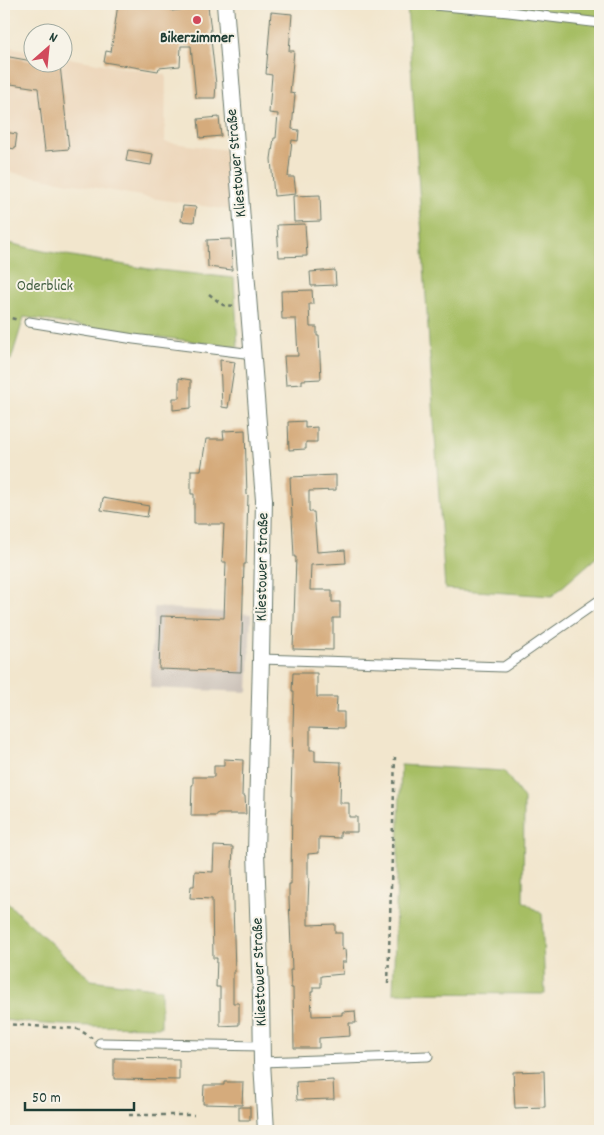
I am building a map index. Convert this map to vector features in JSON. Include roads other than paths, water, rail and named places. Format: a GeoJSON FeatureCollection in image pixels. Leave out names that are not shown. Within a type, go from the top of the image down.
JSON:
{"type":"FeatureCollection","features":[{"type":"Feature","properties":{"kind":"street","name":"Kliestower Straße"},"geometry":{"type":"LineString","coordinates":[[224,4],[264,500],[256,852],[266,1131]]}},
{"type":"Feature","properties":{"kind":"lane"},"geometry":{"type":"LineString","coordinates":[[423,4],[600,23]]}},
{"type":"Feature","properties":{"kind":"lane"},"geometry":{"type":"LineString","coordinates":[[29,322],[134,339],[252,354]]}},
{"type":"Feature","properties":{"kind":"lane"},"geometry":{"type":"LineString","coordinates":[[261,659],[504,667],[600,600]]}},
{"type":"Feature","properties":{"kind":"lane"},"geometry":{"type":"LineString","coordinates":[[100,1043],[262,1054],[428,1056]]}},
{"type":"Feature","properties":{"kind":"place","name":"Bikerzimmer"},"geometry":{"type":"Point","coordinates":[197,20]}},
{"type":"Feature","properties":{"kind":"park label","name":"Oderblick"},"geometry":{"type":"Point","coordinates":[45,286]}}]}
